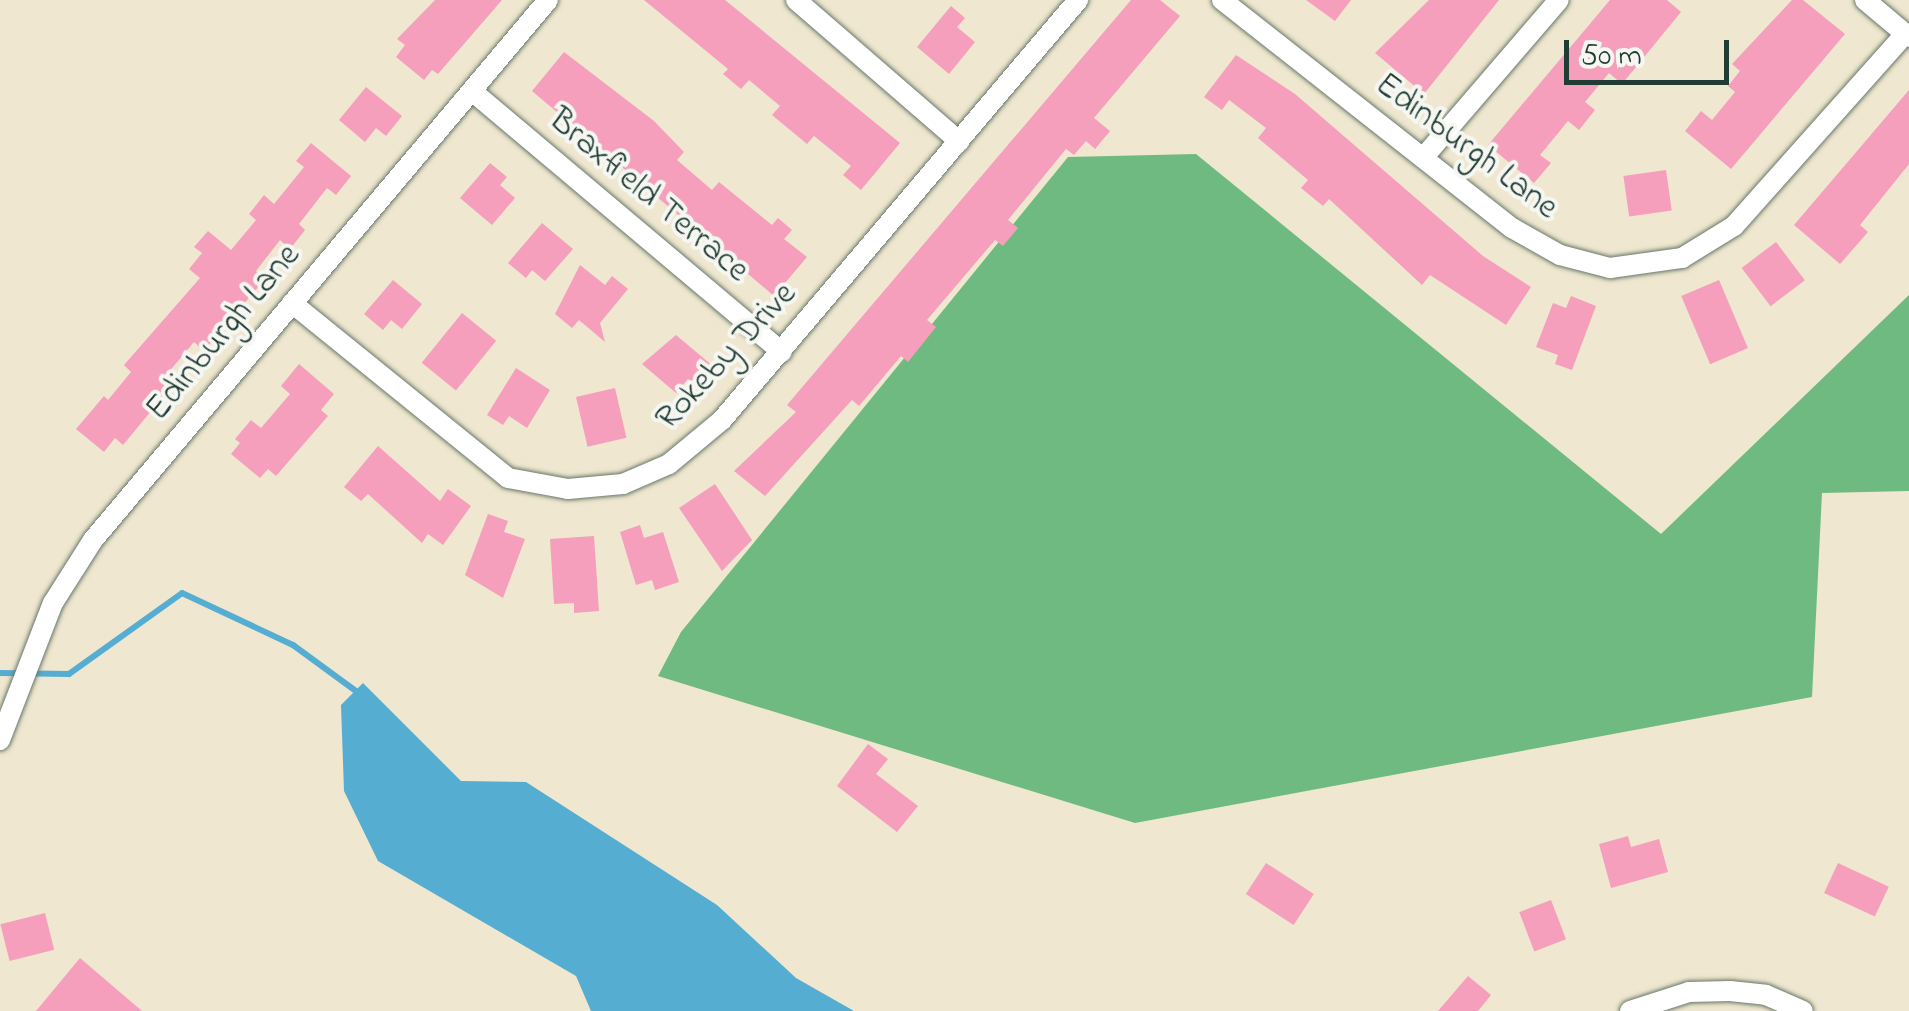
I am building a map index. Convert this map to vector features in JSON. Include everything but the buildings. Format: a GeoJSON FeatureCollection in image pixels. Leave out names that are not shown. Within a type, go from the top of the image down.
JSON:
{"type":"FeatureCollection","features":[{"type":"Feature","properties":{"kind":"street","name":"Edinburgh Lane"},"geometry":{"type":"LineString","coordinates":[[0,739],[53,603],[93,540],[548,0]]}},
{"type":"Feature","properties":{"kind":"street"},"geometry":{"type":"LineString","coordinates":[[796,0],[959,141]]}},
{"type":"Feature","properties":{"kind":"street","name":"Rokeby Drive"},"geometry":{"type":"LineString","coordinates":[[292,303],[508,478],[568,489],[623,484],[668,464],[722,420],[1078,0]]}},
{"type":"Feature","properties":{"kind":"street","name":"Edinburgh Lane"},"geometry":{"type":"LineString","coordinates":[[1222,0],[1512,228],[1560,256],[1610,268],[1682,258],[1734,226],[1907,36]]}},
{"type":"Feature","properties":{"kind":"street"},"geometry":{"type":"LineString","coordinates":[[1423,158],[1559,0]]}},
{"type":"Feature","properties":{"kind":"street"},"geometry":{"type":"LineString","coordinates":[[1865,0],[1907,36]]}},
{"type":"Feature","properties":{"kind":"street","name":"Braxfield Terrace"},"geometry":{"type":"LineString","coordinates":[[472,91],[782,352]]}},
{"type":"Feature","properties":{"kind":"street"},"geometry":{"type":"LineString","coordinates":[[1630,1011],[1657,998],[1716,992],[1766,995],[1803,1011]]}},
{"type":"Feature","properties":{"kind":"green space"},"geometry":{"type":"Polygon","coordinates":[[[1196,154],[1661,534],[1909,295],[1909,491],[1822,493],[1812,697],[1135,823],[658,676],[681,632],[1068,157],[1196,154]]]}},
{"type":"Feature","properties":{"kind":"water"},"geometry":{"type":"Polygon","coordinates":[[[363,683],[461,781],[526,782],[717,905],[796,978],[854,1011],[591,1011],[576,976],[378,861],[344,791],[341,705],[363,683]]]}},
{"type":"Feature","properties":{"kind":"waterway"},"geometry":{"type":"LineString","coordinates":[[0,673],[69,674],[182,593],[293,645],[360,694]]}}]}
